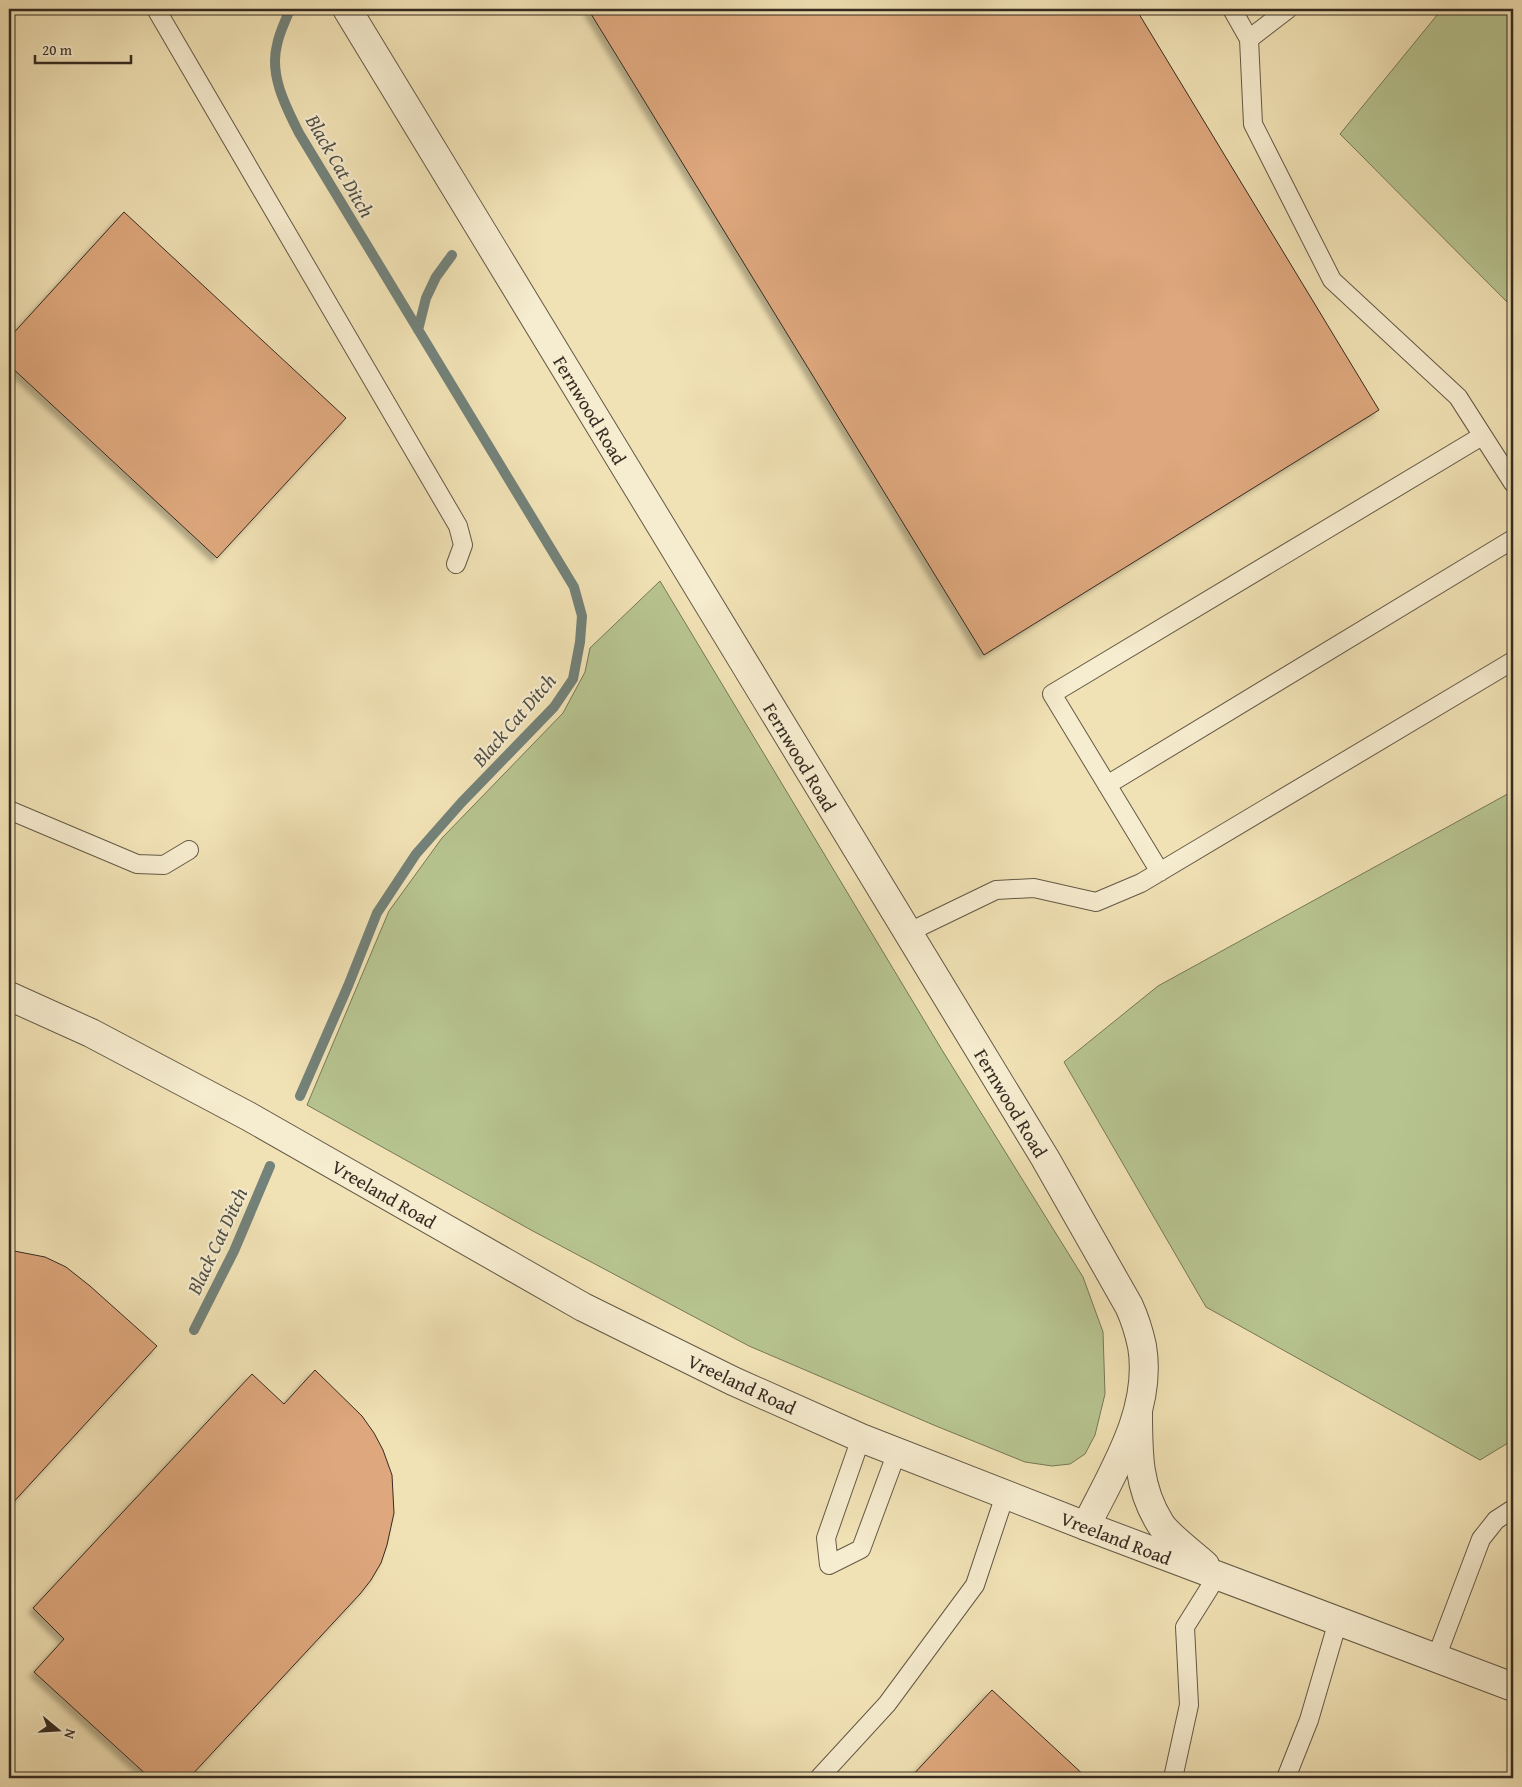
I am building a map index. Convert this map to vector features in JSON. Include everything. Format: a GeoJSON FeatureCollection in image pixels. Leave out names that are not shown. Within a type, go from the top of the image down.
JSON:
{"type":"FeatureCollection","features":[{"type":"Feature","properties":{"kind":"street","name":"Fernwood Road"},"geometry":{"type":"LineString","coordinates":[[347,9],[1045,1158],[1129,1306],[1137,1326],[1142,1348],[1142,1391],[1138,1412],[1122,1453],[1086,1526]]}},
{"type":"Feature","properties":{"kind":"street","name":"Vreeland Road"},"geometry":{"type":"LineString","coordinates":[[9,996],[91,1034],[248,1116],[583,1307],[733,1381],[861,1438],[1005,1495],[1513,1687]]}},
{"type":"Feature","properties":{"kind":"street"},"geometry":{"type":"LineString","coordinates":[[1138,1412],[1138,1448],[1142,1484],[1160,1525],[1217,1576]]}},
{"type":"Feature","properties":{"kind":"lane"},"geometry":{"type":"LineString","coordinates":[[156,9],[458,526],[463,545],[456,564]]}},
{"type":"Feature","properties":{"kind":"lane"},"geometry":{"type":"LineString","coordinates":[[1232,9],[1250,39],[1253,124],[1332,280],[1458,397],[1513,483]]}},
{"type":"Feature","properties":{"kind":"lane"},"geometry":{"type":"LineString","coordinates":[[1250,39],[1288,9]]}},
{"type":"Feature","properties":{"kind":"lane"},"geometry":{"type":"LineString","coordinates":[[1160,872],[1052,694],[1482,436]]}},
{"type":"Feature","properties":{"kind":"lane"},"geometry":{"type":"LineString","coordinates":[[1107,785],[1513,539]]}},
{"type":"Feature","properties":{"kind":"lane"},"geometry":{"type":"LineString","coordinates":[[907,933],[996,890],[1034,888],[1096,902],[1141,883],[1513,661]]}},
{"type":"Feature","properties":{"kind":"lane"},"geometry":{"type":"LineString","coordinates":[[9,810],[137,864],[164,865],[189,850]]}},
{"type":"Feature","properties":{"kind":"lane"},"geometry":{"type":"LineString","coordinates":[[861,1438],[826,1538],[829,1566],[861,1549],[897,1452]]}},
{"type":"Feature","properties":{"kind":"lane"},"geometry":{"type":"LineString","coordinates":[[819,1778],[887,1704],[975,1585],[1005,1495]]}},
{"type":"Feature","properties":{"kind":"lane"},"geometry":{"type":"LineString","coordinates":[[1436,1658],[1481,1539],[1496,1520],[1513,1509]]}},
{"type":"Feature","properties":{"kind":"lane"},"geometry":{"type":"LineString","coordinates":[[1173,1778],[1189,1705],[1186,1627],[1217,1576]]}},
{"type":"Feature","properties":{"kind":"lane"},"geometry":{"type":"LineString","coordinates":[[1286,1778],[1309,1720],[1338,1621]]}},
{"type":"Feature","properties":{"kind":"green space"},"geometry":{"type":"Polygon","coordinates":[[[1442,9],[1513,9],[1513,308],[1340,134],[1442,9]]]}},
{"type":"Feature","properties":{"kind":"green space"},"geometry":{"type":"Polygon","coordinates":[[[660,581],[942,1050],[1083,1277],[1103,1332],[1105,1394],[1095,1435],[1085,1454],[1070,1464],[1052,1466],[1025,1462],[749,1346],[531,1230],[307,1105],[389,911],[442,838],[563,713],[585,672],[590,648],[660,581]]]}},
{"type":"Feature","properties":{"kind":"green space"},"geometry":{"type":"Polygon","coordinates":[[[1513,791],[1513,1440],[1480,1460],[1206,1307],[1064,1062],[1158,986],[1513,791]]]}},
{"type":"Feature","properties":{"kind":"building"},"geometry":{"type":"Polygon","coordinates":[[[588,9],[1136,9],[1379,410],[984,655],[588,9]]]}},
{"type":"Feature","properties":{"kind":"building"},"geometry":{"type":"Polygon","coordinates":[[[124,212],[346,418],[217,558],[9,365],[9,338],[124,212]]]}},
{"type":"Feature","properties":{"kind":"building"},"geometry":{"type":"Polygon","coordinates":[[[9,1250],[45,1257],[66,1267],[157,1346],[9,1507],[9,1250]]]}},
{"type":"Feature","properties":{"kind":"building"},"geometry":{"type":"Polygon","coordinates":[[[315,1370],[362,1416],[383,1450],[392,1475],[394,1513],[381,1563],[360,1594],[189,1778],[150,1778],[34,1672],[64,1639],[33,1608],[252,1374],[284,1404],[315,1370]]]}},
{"type":"Feature","properties":{"kind":"building"},"geometry":{"type":"Polygon","coordinates":[[[992,1690],[1087,1778],[910,1778],[992,1690]]]}},
{"type":"Feature","properties":{"kind":"waterway","name":"Black Cat Ditch"},"geometry":{"type":"LineString","coordinates":[[290,9],[278,40],[275,68],[284,102],[294,123],[574,587],[582,616],[580,642],[573,679],[554,707],[461,803],[416,854],[377,913],[348,986],[300,1096]]}},
{"type":"Feature","properties":{"kind":"waterway","name":"Black Cat Ditch"},"geometry":{"type":"LineString","coordinates":[[418,330],[426,298],[436,277],[452,255]]}},
{"type":"Feature","properties":{"kind":"waterway","name":"Black Cat Ditch"},"geometry":{"type":"LineString","coordinates":[[194,1330],[234,1251],[270,1166]]}}]}
